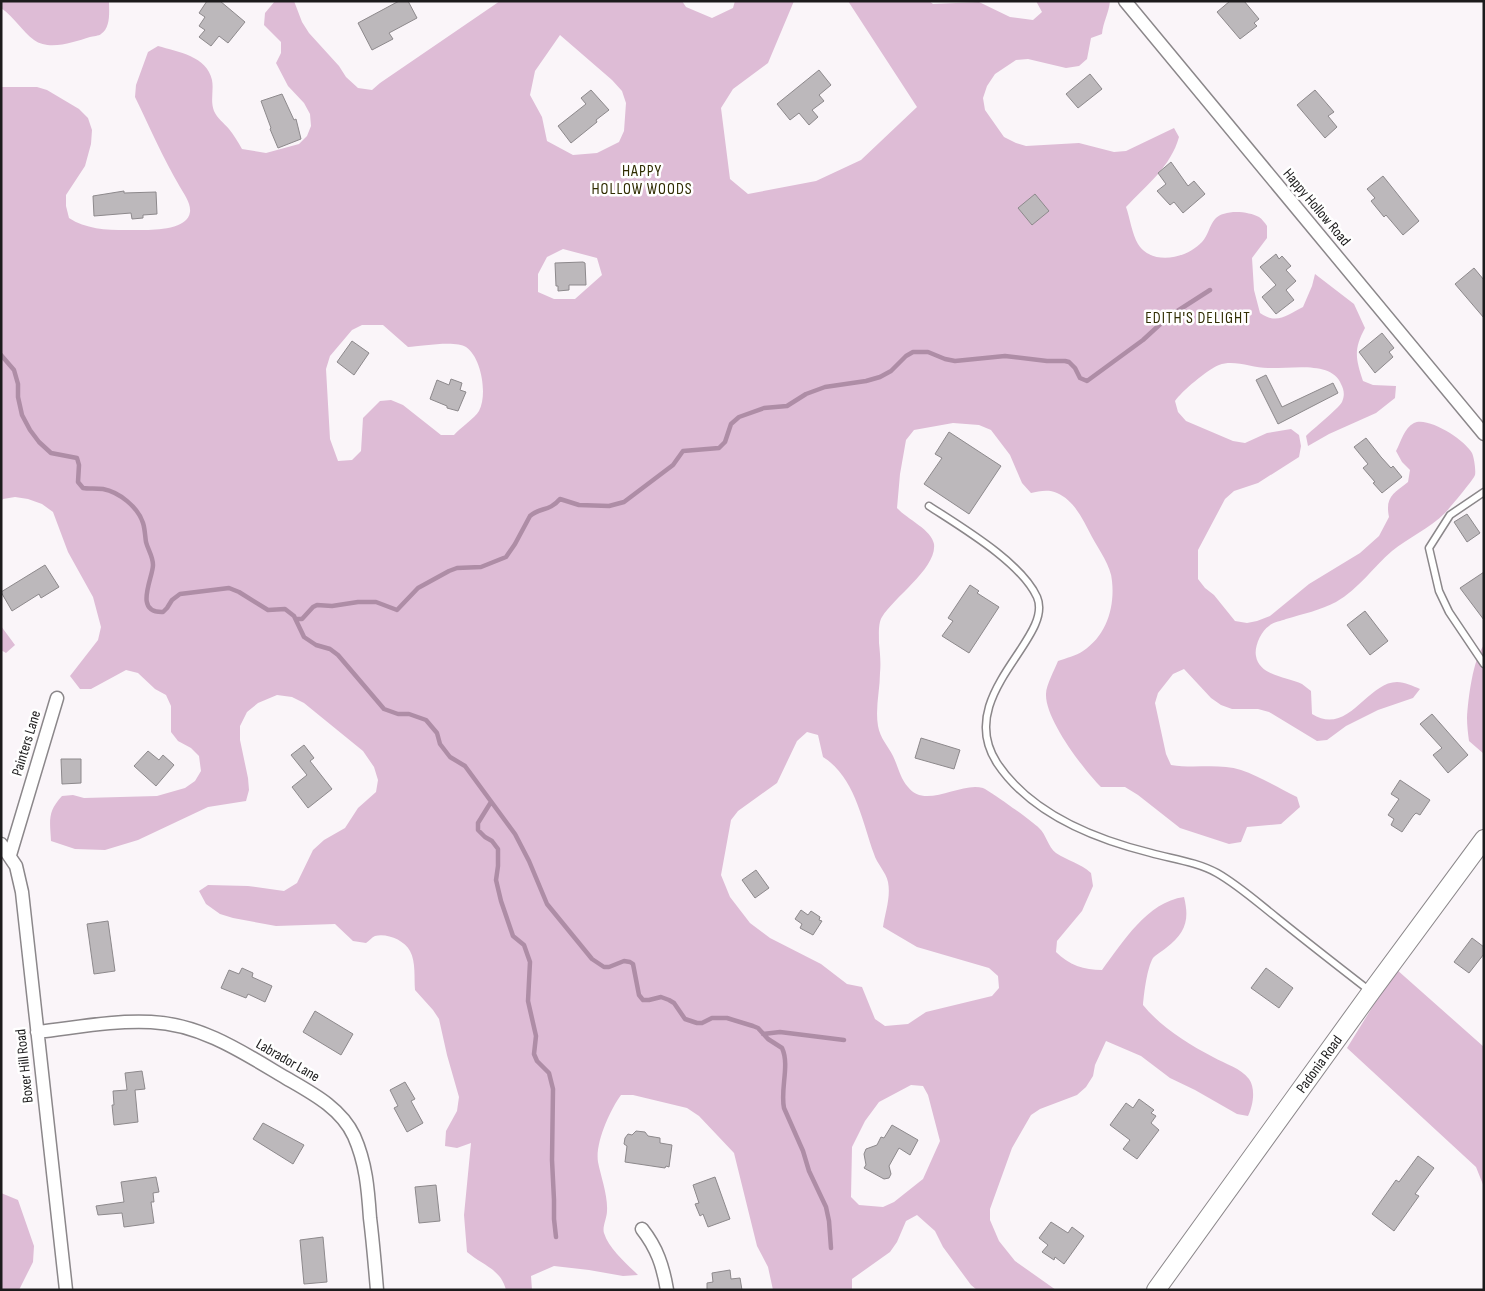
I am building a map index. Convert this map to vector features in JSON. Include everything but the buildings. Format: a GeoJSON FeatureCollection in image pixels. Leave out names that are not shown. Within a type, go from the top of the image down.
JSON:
{"type":"FeatureCollection","features":[{"type":"Feature","properties":{"kind":"main road","name":"Padonia Road"},"geometry":{"type":"LineString","coordinates":[[1156,1290],[1484,839]]}},
{"type":"Feature","properties":{"kind":"street","name":"Happy Hollow Road"},"geometry":{"type":"LineString","coordinates":[[1125,1],[1484,434]]}},
{"type":"Feature","properties":{"kind":"street","name":"Painters Lane"},"geometry":{"type":"LineString","coordinates":[[10,855],[57,698]]}},
{"type":"Feature","properties":{"kind":"street","name":"Boxer Hill Road"},"geometry":{"type":"LineString","coordinates":[[1,844],[16,866],[22,892],[66,1290]]}},
{"type":"Feature","properties":{"kind":"street","name":"Labrador Lane"},"geometry":{"type":"LineString","coordinates":[[37,1032],[124,1022],[152,1022],[177,1026],[200,1032],[229,1044],[321,1098],[341,1117],[353,1134],[362,1156],[367,1177],[377,1290]]}},
{"type":"Feature","properties":{"kind":"street"},"geometry":{"type":"LineString","coordinates":[[642,1228],[652,1241],[660,1259],[667,1290]]}},
{"type":"Feature","properties":{"kind":"lane"},"geometry":{"type":"LineString","coordinates":[[1484,492],[1450,515],[1429,548],[1439,591],[1449,612],[1484,664]]}},
{"type":"Feature","properties":{"kind":"lane"},"geometry":{"type":"LineString","coordinates":[[929,506],[970,533],[1013,566],[1031,587],[1040,606],[1040,613],[1035,625],[996,689],[987,710],[986,727],[989,744],[996,762],[1007,776],[1023,793],[1045,809],[1073,825],[1120,845],[1199,865],[1215,872],[1245,892],[1371,992]]}},
{"type":"Feature","properties":{"kind":"shaded area"},"geometry":{"type":"Polygon","coordinates":[[[1,1],[109,1],[108,23],[104,31],[99,35],[69,43],[47,45],[34,40],[1,8],[1,1]]]}},
{"type":"Feature","properties":{"kind":"shaded area"},"geometry":{"type":"Polygon","coordinates":[[[275,1],[294,1],[302,22],[309,33],[339,66],[346,77],[358,88],[372,90],[500,1],[682,1],[686,7],[712,18],[733,8],[735,1],[794,1],[768,63],[733,89],[721,108],[730,179],[748,194],[816,181],[861,160],[917,107],[848,1],[929,1],[933,4],[979,2],[1010,17],[1033,20],[1042,12],[1036,1],[1110,1],[1102,34],[1091,38],[1087,59],[1079,66],[1066,68],[1028,59],[1016,60],[995,74],[987,86],[983,98],[985,110],[1004,137],[1026,146],[1079,143],[1114,152],[1126,151],[1174,128],[1179,137],[1170,157],[1157,175],[1126,207],[1134,236],[1144,251],[1160,258],[1178,256],[1187,253],[1202,242],[1213,222],[1219,216],[1236,212],[1249,213],[1259,217],[1267,226],[1267,238],[1252,258],[1254,290],[1260,313],[1266,317],[1282,318],[1303,307],[1315,274],[1354,304],[1365,328],[1357,349],[1363,381],[1373,385],[1396,386],[1395,398],[1376,413],[1329,434],[1308,446],[1306,436],[1336,409],[1343,399],[1344,393],[1341,384],[1336,376],[1329,372],[1309,367],[1262,368],[1237,363],[1225,363],[1208,371],[1178,397],[1175,401],[1178,412],[1186,421],[1233,441],[1245,443],[1267,433],[1291,429],[1299,435],[1301,446],[1299,457],[1258,483],[1234,491],[1225,499],[1198,550],[1198,579],[1205,588],[1214,595],[1235,621],[1247,623],[1270,616],[1309,584],[1360,553],[1379,536],[1389,517],[1388,505],[1391,496],[1408,482],[1410,470],[1402,462],[1396,451],[1405,432],[1411,425],[1420,422],[1437,426],[1462,442],[1472,453],[1475,475],[1445,513],[1392,551],[1344,597],[1318,610],[1277,622],[1266,628],[1256,648],[1258,663],[1262,668],[1275,675],[1302,684],[1311,691],[1312,714],[1325,719],[1336,719],[1347,714],[1386,684],[1400,682],[1420,689],[1413,698],[1378,710],[1346,726],[1327,740],[1317,741],[1269,712],[1258,709],[1232,709],[1221,705],[1211,698],[1184,669],[1173,674],[1158,693],[1155,703],[1166,754],[1171,765],[1224,767],[1241,770],[1297,797],[1300,807],[1281,824],[1247,827],[1241,842],[1229,844],[1180,828],[1125,787],[1101,787],[1075,756],[1052,717],[1047,704],[1046,690],[1058,661],[1080,653],[1098,638],[1107,620],[1112,601],[1113,591],[1109,570],[1074,506],[1063,496],[1051,491],[1031,493],[1022,483],[1010,455],[991,430],[979,425],[953,423],[914,430],[906,440],[897,508],[924,529],[934,544],[929,563],[888,609],[882,617],[879,626],[880,679],[877,713],[878,726],[880,734],[893,756],[903,780],[915,793],[924,796],[933,796],[964,788],[983,788],[1011,806],[1039,828],[1056,853],[1091,873],[1093,886],[1082,911],[1057,941],[1056,952],[1077,966],[1102,970],[1127,936],[1147,915],[1171,900],[1184,897],[1186,920],[1182,932],[1153,958],[1147,974],[1143,1005],[1158,1021],[1185,1041],[1246,1075],[1251,1083],[1253,1092],[1248,1116],[1237,1114],[1170,1078],[1141,1056],[1106,1041],[1095,1065],[1093,1076],[1086,1087],[1077,1095],[1040,1109],[1031,1115],[1012,1148],[990,1209],[990,1220],[999,1241],[1015,1261],[1056,1290],[977,1290],[971,1285],[943,1247],[935,1231],[917,1215],[906,1221],[897,1242],[890,1252],[852,1279],[852,1290],[773,1290],[768,1267],[757,1246],[734,1153],[699,1116],[687,1108],[633,1095],[621,1095],[608,1118],[601,1136],[598,1154],[607,1205],[604,1231],[606,1239],[614,1250],[638,1275],[623,1276],[554,1266],[531,1276],[532,1290],[506,1290],[504,1283],[495,1272],[467,1252],[464,1215],[471,1143],[457,1148],[445,1146],[446,1131],[457,1111],[459,1097],[439,1019],[415,990],[413,960],[407,947],[390,937],[380,935],[373,937],[366,943],[353,941],[335,924],[276,926],[233,918],[220,914],[206,904],[199,891],[208,885],[248,886],[284,891],[297,883],[313,850],[324,840],[345,828],[358,808],[376,792],[378,780],[374,767],[363,751],[304,703],[292,697],[277,695],[258,703],[247,712],[240,726],[240,740],[249,790],[246,801],[208,807],[138,840],[105,850],[75,849],[51,841],[50,822],[52,812],[62,796],[73,795],[84,798],[157,796],[185,788],[195,781],[201,771],[199,756],[191,748],[178,741],[171,732],[171,706],[166,695],[155,689],[138,673],[126,670],[91,689],[80,689],[70,676],[98,640],[101,627],[93,597],[68,552],[53,512],[42,504],[28,499],[15,497],[1,501],[1,87],[37,87],[47,90],[79,109],[88,118],[92,130],[91,144],[85,166],[66,195],[69,218],[86,226],[105,229],[149,230],[171,227],[184,222],[188,218],[190,209],[187,199],[135,97],[136,85],[148,52],[158,46],[191,56],[204,65],[212,80],[214,111],[231,131],[242,149],[266,153],[299,144],[307,136],[311,126],[310,114],[304,103],[288,86],[276,63],[281,53],[281,42],[264,25],[265,13],[275,1]],[[560,35],[535,71],[530,95],[542,117],[547,141],[573,155],[597,153],[619,142],[624,131],[626,103],[622,91],[560,35]],[[563,249],[547,257],[538,274],[538,292],[554,299],[575,299],[602,275],[597,258],[563,249]],[[362,325],[352,330],[330,356],[326,369],[330,439],[338,461],[352,460],[361,451],[363,418],[380,401],[391,400],[403,405],[441,435],[454,435],[479,411],[483,395],[481,376],[476,359],[466,347],[447,344],[408,347],[383,325],[362,325]],[[807,732],[797,741],[777,783],[738,811],[731,820],[721,875],[730,897],[750,923],[770,938],[821,964],[847,984],[862,987],[875,1019],[885,1026],[908,1024],[926,1012],[992,996],[999,988],[998,976],[989,968],[917,947],[883,927],[889,893],[887,878],[875,858],[861,814],[850,788],[843,776],[823,757],[818,735],[807,732]],[[911,1085],[879,1102],[865,1121],[852,1147],[851,1197],[859,1205],[883,1207],[894,1202],[923,1179],[940,1141],[928,1095],[923,1086],[911,1085]]]}},
{"type":"Feature","properties":{"kind":"shaded area"},"geometry":{"type":"Polygon","coordinates":[[[1,626],[15,645],[6,653],[1,650],[1,626]]]}},
{"type":"Feature","properties":{"kind":"shaded area"},"geometry":{"type":"Polygon","coordinates":[[[1484,645],[1484,754],[1469,741],[1467,718],[1474,669],[1484,645]]]}},
{"type":"Feature","properties":{"kind":"shaded area"},"geometry":{"type":"Polygon","coordinates":[[[1396,969],[1484,1047],[1484,1187],[1476,1167],[1347,1048],[1396,969]]]}},
{"type":"Feature","properties":{"kind":"shaded area"},"geometry":{"type":"Polygon","coordinates":[[[1,1193],[18,1200],[34,1246],[33,1262],[19,1290],[1,1290],[1,1193]]]}},
{"type":"Feature","properties":{"kind":"waterway"},"geometry":{"type":"LineString","coordinates":[[296,619],[302,619],[317,605],[332,606],[358,602],[376,602],[397,610],[418,588],[449,571],[457,568],[481,567],[506,557],[530,516],[537,511],[552,506],[560,499],[579,505],[609,506],[624,502],[673,465],[683,451],[719,448],[725,442],[731,424],[739,417],[764,408],[787,406],[806,394],[825,387],[880,377],[891,371],[906,356],[913,352],[928,352],[955,361],[1005,356],[1065,361],[1075,368],[1080,378],[1087,381],[1143,340],[1168,317],[1210,290]]}},
{"type":"Feature","properties":{"kind":"waterway"},"geometry":{"type":"LineString","coordinates":[[1,355],[14,370],[22,415],[39,442],[51,453],[77,458],[79,465],[78,482],[83,488],[103,489],[115,493],[127,501],[141,517],[146,542],[153,562],[147,594],[149,607],[154,611],[163,612],[172,600],[180,594],[229,588],[268,610],[285,609],[294,616],[304,637],[316,645],[330,649],[338,655],[384,709],[426,720],[437,733],[440,744],[450,757],[465,766],[515,834],[529,861],[547,904],[592,959],[604,967],[624,961],[633,964],[639,995],[643,1000],[661,997],[669,1000],[674,1003],[685,1019],[697,1023],[702,1023],[712,1018],[727,1018],[753,1026],[782,1048],[785,1062],[784,1108],[803,1151],[809,1171],[826,1207],[831,1248]]}},
{"type":"Feature","properties":{"kind":"waterway"},"geometry":{"type":"LineString","coordinates":[[491,802],[478,823],[478,830],[492,841],[498,849],[496,880],[501,901],[513,936],[524,945],[530,962],[528,1001],[536,1036],[534,1054],[537,1061],[549,1073],[553,1089],[552,1160],[556,1237]]}},
{"type":"Feature","properties":{"kind":"waterway"},"geometry":{"type":"LineString","coordinates":[[763,1034],[780,1032],[844,1040]]}},
{"type":"Feature","properties":{"kind":"district","name":"HAPPY HOLLOW WOODS"},"geometry":{"type":"Point","coordinates":[642,179]}},
{"type":"Feature","properties":{"kind":"district","name":"EDITH'S DELIGHT"},"geometry":{"type":"Point","coordinates":[1198,317]}}]}
